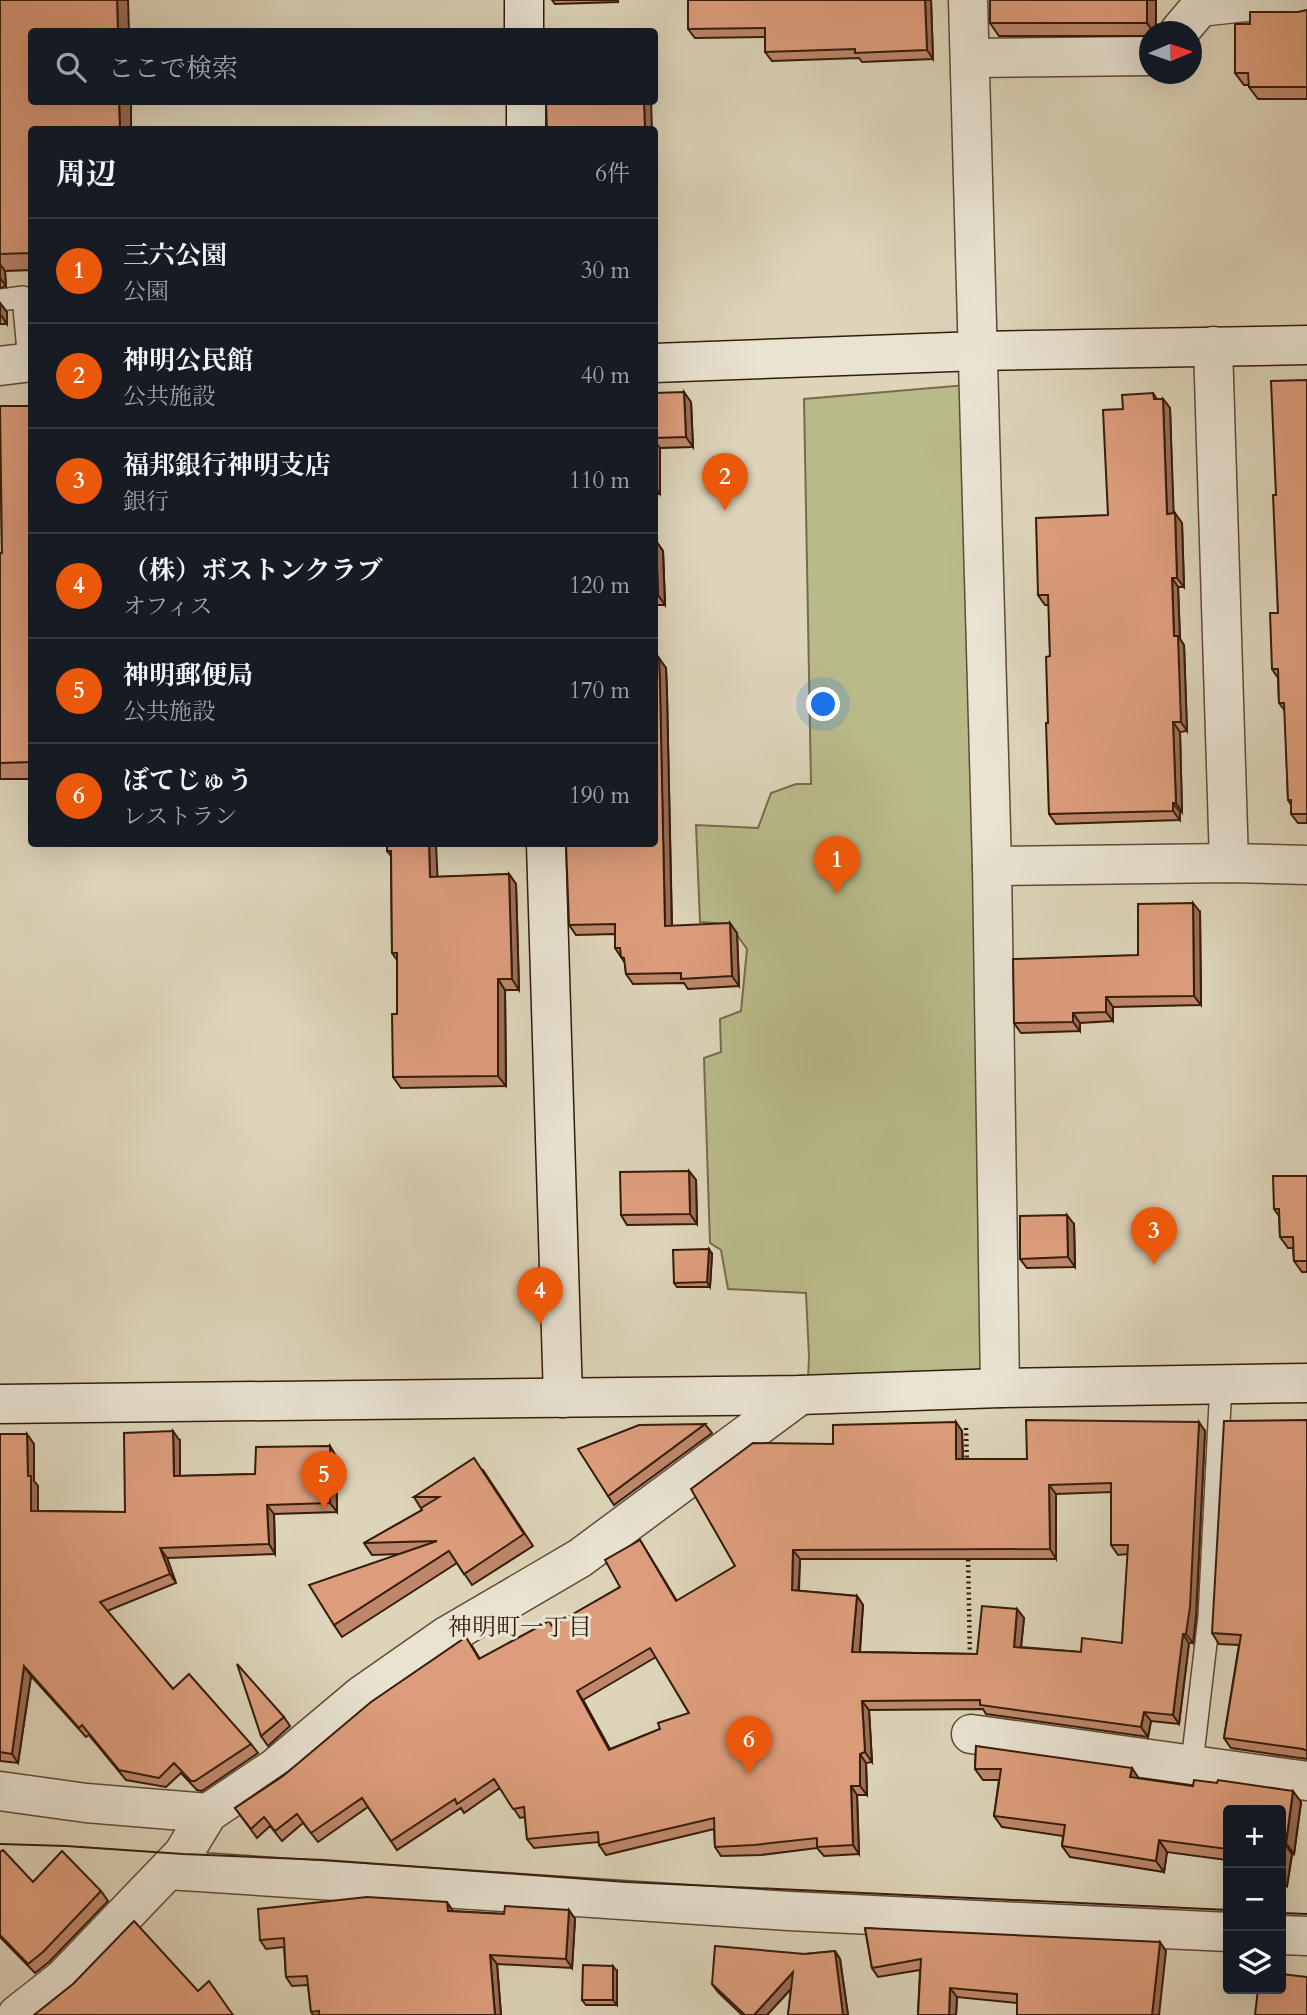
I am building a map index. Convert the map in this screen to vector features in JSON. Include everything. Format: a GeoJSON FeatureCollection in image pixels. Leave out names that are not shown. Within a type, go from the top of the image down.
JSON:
{"type":"FeatureCollection","features":[{"type":"Feature","properties":{"kind":"street"},"geometry":{"type":"LineString","coordinates":[[524,0],[524,28]]}},
{"type":"Feature","properties":{"kind":"street"},"geometry":{"type":"LineString","coordinates":[[968,0],[992,866],[983,1388]]}},
{"type":"Feature","properties":{"kind":"street"},"geometry":{"type":"LineString","coordinates":[[1188,21],[1200,7],[1245,1],[1307,3]]}},
{"type":"Feature","properties":{"kind":"street"},"geometry":{"type":"LineString","coordinates":[[970,58],[1139,55]]}},
{"type":"Feature","properties":{"kind":"street"},"geometry":{"type":"LineString","coordinates":[[526,105],[526,126]]}},
{"type":"Feature","properties":{"kind":"street"},"geometry":{"type":"LineString","coordinates":[[658,363],[978,351],[1307,345]]}},
{"type":"Feature","properties":{"kind":"street"},"geometry":{"type":"LineString","coordinates":[[1213,346],[1229,863]]}},
{"type":"Feature","properties":{"kind":"street"},"geometry":{"type":"LineString","coordinates":[[546,847],[563,1398]]}},
{"type":"Feature","properties":{"kind":"street"},"geometry":{"type":"LineString","coordinates":[[992,866],[1229,863],[1307,865]]}},
{"type":"Feature","properties":{"kind":"street"},"geometry":{"type":"LineString","coordinates":[[0,1404],[800,1395],[983,1388],[1307,1383]]}},
{"type":"Feature","properties":{"kind":"street"},"geometry":{"type":"LineString","coordinates":[[17,2015],[64,1978],[168,1870],[183,1854],[208,1814],[275,1768],[362,1695],[445,1637],[580,1558],[800,1395]]}},
{"type":"Feature","properties":{"kind":"street"},"geometry":{"type":"LineString","coordinates":[[971,1734],[1307,1781]]}},
{"type":"Feature","properties":{"kind":"street"},"geometry":{"type":"LineString","coordinates":[[0,1791],[86,1803],[208,1814]]}},
{"type":"Feature","properties":{"kind":"street"},"geometry":{"type":"LineString","coordinates":[[168,1870],[789,1911],[1223,1932]]}},
{"type":"Feature","properties":{"kind":"street"},"geometry":{"type":"LineString","coordinates":[[1286,1935],[1307,1936]]}},
{"type":"Feature","properties":{"kind":"lane"},"geometry":{"type":"LineString","coordinates":[[0,300],[23,297],[20,363]]}},
{"type":"Feature","properties":{"kind":"lane"},"geometry":{"type":"LineString","coordinates":[[1192,1763],[1209,1617],[1221,1384]]}},
{"type":"Feature","properties":{"kind":"path"},"geometry":{"type":"LineString","coordinates":[[967,1472],[983,1388]]}},
{"type":"Feature","properties":{"kind":"path"},"geometry":{"type":"LineString","coordinates":[[968,1541],[970,1665]]}},
{"type":"Feature","properties":{"kind":"green space"},"geometry":{"type":"Polygon","coordinates":[[[966,385],[982,1377],[808,1380],[806,1293],[728,1289],[721,1250],[710,1243],[704,1058],[721,1052],[720,1019],[741,1011],[747,949],[729,924],[700,922],[696,825],[758,828],[771,793],[796,784],[811,784],[804,399],[966,385]]]}},
{"type":"Feature","properties":{"kind":"building"},"geometry":{"type":"Polygon","coordinates":[[[0,0],[117,0],[118,28],[28,28],[28,105],[119,105],[120,126],[28,126],[28,253],[0,254],[0,0]]]}},
{"type":"Feature","properties":{"kind":"building"},"geometry":{"type":"Polygon","coordinates":[[[688,0],[925,0],[927,50],[855,53],[855,49],[765,52],[765,28],[688,29],[688,0]]]}},
{"type":"Feature","properties":{"kind":"building"},"geometry":{"type":"Polygon","coordinates":[[[990,0],[1147,0],[1147,21],[1139,23],[990,23],[990,0]]]}},
{"type":"Feature","properties":{"kind":"building"},"geometry":{"type":"Polygon","coordinates":[[[1307,10],[1307,87],[1249,87],[1248,73],[1235,73],[1235,24],[1250,24],[1250,12],[1307,10]]]}},
{"type":"Feature","properties":{"kind":"building"},"geometry":{"type":"Polygon","coordinates":[[[546,105],[644,105],[645,126],[547,126],[546,105]]]}},
{"type":"Feature","properties":{"kind":"building"},"geometry":{"type":"Polygon","coordinates":[[[1307,380],[1307,814],[1291,814],[1291,800],[1288,800],[1284,703],[1279,703],[1278,669],[1272,669],[1270,613],[1278,613],[1271,381],[1307,380]]]}},
{"type":"Feature","properties":{"kind":"building"},"geometry":{"type":"Polygon","coordinates":[[[684,392],[686,437],[658,438],[658,393],[684,392]]]}},
{"type":"Feature","properties":{"kind":"building"},"geometry":{"type":"Polygon","coordinates":[[[1153,393],[1154,399],[1163,399],[1167,514],[1175,513],[1177,578],[1172,578],[1174,636],[1178,636],[1181,722],[1173,722],[1176,803],[1173,803],[1173,811],[1049,814],[1046,723],[1046,657],[1050,656],[1048,595],[1038,595],[1036,518],[1108,515],[1103,410],[1123,409],[1122,395],[1153,393]]]}},
{"type":"Feature","properties":{"kind":"building"},"geometry":{"type":"Polygon","coordinates":[[[0,406],[28,406],[28,762],[0,763],[0,406]]]}},
{"type":"Feature","properties":{"kind":"building"},"geometry":{"type":"Polygon","coordinates":[[[659,658],[665,926],[730,923],[732,976],[681,979],[681,973],[626,974],[620,948],[615,948],[615,924],[569,925],[566,847],[658,847],[659,658]]]}},
{"type":"Feature","properties":{"kind":"building"},"geometry":{"type":"Polygon","coordinates":[[[387,847],[429,847],[430,877],[509,874],[512,979],[498,979],[498,1076],[393,1077],[392,1014],[397,1014],[397,953],[392,953],[391,851],[387,851],[387,847]]]}},
{"type":"Feature","properties":{"kind":"building"},"geometry":{"type":"Polygon","coordinates":[[[1193,903],[1194,996],[1106,997],[1106,1012],[1073,1013],[1073,1022],[1014,1023],[1013,959],[1138,955],[1138,904],[1193,903]]]}},
{"type":"Feature","properties":{"kind":"building"},"geometry":{"type":"Polygon","coordinates":[[[689,1171],[690,1214],[621,1215],[620,1172],[689,1171]]]}},
{"type":"Feature","properties":{"kind":"building"},"geometry":{"type":"Polygon","coordinates":[[[1273,1176],[1307,1176],[1307,1261],[1294,1261],[1293,1237],[1280,1237],[1279,1209],[1274,1209],[1273,1176]]]}},
{"type":"Feature","properties":{"kind":"building"},"geometry":{"type":"Polygon","coordinates":[[[1067,1215],[1068,1257],[1020,1259],[1020,1216],[1067,1215]]]}},
{"type":"Feature","properties":{"kind":"building"},"geometry":{"type":"Polygon","coordinates":[[[709,1249],[707,1282],[674,1283],[673,1250],[709,1249]]]}},
{"type":"Feature","properties":{"kind":"building"},"geometry":{"type":"Polygon","coordinates":[[[1026,1420],[1199,1422],[1190,1607],[1186,1634],[1183,1634],[1173,1715],[1144,1712],[1141,1727],[980,1705],[980,1700],[862,1701],[865,1752],[860,1754],[860,1786],[851,1786],[853,1845],[817,1847],[817,1838],[715,1847],[714,1818],[599,1845],[598,1832],[527,1839],[524,1807],[513,1809],[494,1779],[457,1804],[455,1799],[391,1841],[362,1798],[311,1833],[297,1814],[275,1831],[264,1817],[251,1829],[235,1808],[283,1776],[371,1702],[466,1637],[479,1659],[549,1621],[552,1626],[620,1587],[605,1560],[640,1540],[676,1601],[735,1566],[691,1489],[753,1443],[833,1444],[833,1425],[956,1422],[956,1459],[1027,1459],[1026,1420]],[[1111,1483],[1049,1485],[1050,1549],[793,1550],[792,1590],[857,1596],[852,1652],[977,1654],[982,1606],[1017,1609],[1014,1647],[1081,1652],[1082,1638],[1122,1643],[1128,1545],[1111,1545],[1111,1483]],[[650,1648],[577,1691],[609,1750],[660,1729],[658,1723],[689,1713],[650,1648]]]}},
{"type":"Feature","properties":{"kind":"building"},"geometry":{"type":"Polygon","coordinates":[[[1307,1420],[1307,1751],[1224,1738],[1241,1635],[1212,1633],[1224,1421],[1307,1420]]]}},
{"type":"Feature","properties":{"kind":"building"},"geometry":{"type":"Polygon","coordinates":[[[705,1424],[608,1496],[578,1449],[639,1425],[705,1424]]]}},
{"type":"Feature","properties":{"kind":"building"},"geometry":{"type":"Polygon","coordinates":[[[173,1431],[174,1476],[255,1474],[256,1447],[330,1446],[330,1503],[267,1505],[269,1544],[160,1548],[170,1574],[100,1602],[173,1689],[189,1674],[251,1744],[195,1781],[191,1781],[174,1763],[159,1778],[119,1770],[82,1725],[79,1728],[24,1666],[12,1754],[0,1752],[0,1434],[27,1434],[31,1511],[125,1512],[124,1433],[173,1431]]]}},
{"type":"Feature","properties":{"kind":"building"},"geometry":{"type":"Polygon","coordinates":[[[474,1458],[524,1534],[464,1574],[449,1551],[334,1625],[309,1585],[437,1541],[364,1543],[422,1510],[421,1508],[439,1497],[414,1497],[474,1458]]]}},
{"type":"Feature","properties":{"kind":"building"},"geometry":{"type":"Polygon","coordinates":[[[237,1664],[284,1717],[261,1736],[237,1664]]]}},
{"type":"Feature","properties":{"kind":"building"},"geometry":{"type":"Polygon","coordinates":[[[976,1746],[1132,1768],[1130,1777],[1193,1786],[1194,1780],[1217,1783],[1218,1780],[1293,1791],[1286,1843],[1286,1805],[1223,1805],[1223,1848],[1159,1840],[1156,1861],[1062,1846],[1065,1825],[994,1816],[1001,1769],[975,1769],[976,1746]]]}},
{"type":"Feature","properties":{"kind":"building"},"geometry":{"type":"Polygon","coordinates":[[[3,1850],[33,1882],[62,1851],[101,1891],[43,1952],[28,1964],[0,1935],[0,1852],[3,1850]]]}},
{"type":"Feature","properties":{"kind":"building"},"geometry":{"type":"Polygon","coordinates":[[[367,1897],[447,1902],[448,1911],[504,1914],[505,1906],[569,1910],[566,1959],[490,1955],[495,2015],[319,2015],[319,2011],[311,2012],[307,1976],[286,1977],[284,1938],[260,1940],[258,1909],[367,1897]]]}},
{"type":"Feature","properties":{"kind":"building"},"geometry":{"type":"Polygon","coordinates":[[[134,1921],[198,1991],[209,1981],[233,2015],[34,2015],[73,1984],[134,1921]]]}},
{"type":"Feature","properties":{"kind":"building"},"geometry":{"type":"Polygon","coordinates":[[[865,1928],[1160,1942],[1152,2015],[1017,2015],[1017,1994],[950,1988],[949,2015],[918,2015],[921,1959],[872,1968],[865,1928]]]}},
{"type":"Feature","properties":{"kind":"building"},"geometry":{"type":"Polygon","coordinates":[[[715,1946],[805,1954],[835,1951],[843,2015],[788,2015],[793,1972],[754,2015],[745,2015],[712,1984],[715,1946]]]}},
{"type":"Feature","properties":{"kind":"building"},"geometry":{"type":"Polygon","coordinates":[[[583,1965],[613,1966],[613,2000],[582,2000],[583,1965]]]}},
{"type":"Feature","properties":{"kind":"building"},"geometry":{"type":"Polygon","coordinates":[[[1286,1975],[1307,1977],[1307,2015],[1255,2015],[1257,1994],[1286,1994],[1286,1975]]]}},
{"type":"Feature","properties":{"kind":"tram line"},"geometry":{"type":"LineString","coordinates":[[0,1844],[324,1860],[627,1882],[1223,1910]]}},
{"type":"Feature","properties":{"kind":"tram line"},"geometry":{"type":"LineString","coordinates":[[1286,1913],[1307,1914]]}},
{"type":"Feature","properties":{"kind":"place","name":"神明公民館"},"geometry":{"type":"Point","coordinates":[725,511]}},
{"type":"Feature","properties":{"kind":"place","name":"三六公園"},"geometry":{"type":"Point","coordinates":[837,894]}},
{"type":"Feature","properties":{"kind":"place","name":"福邦銀行神明支店"},"geometry":{"type":"Point","coordinates":[1154,1265]}},
{"type":"Feature","properties":{"kind":"place","name":"（株）ボストンクラブ"},"geometry":{"type":"Point","coordinates":[540,1325]}},
{"type":"Feature","properties":{"kind":"place","name":"神明郵便局"},"geometry":{"type":"Point","coordinates":[324,1509]}},
{"type":"Feature","properties":{"kind":"place","name":"ぼてじゅう"},"geometry":{"type":"Point","coordinates":[749,1774]}},
{"type":"Feature","properties":{"kind":"district","name":"神明町一丁目"},"geometry":{"type":"Point","coordinates":[520,1627]}}]}
